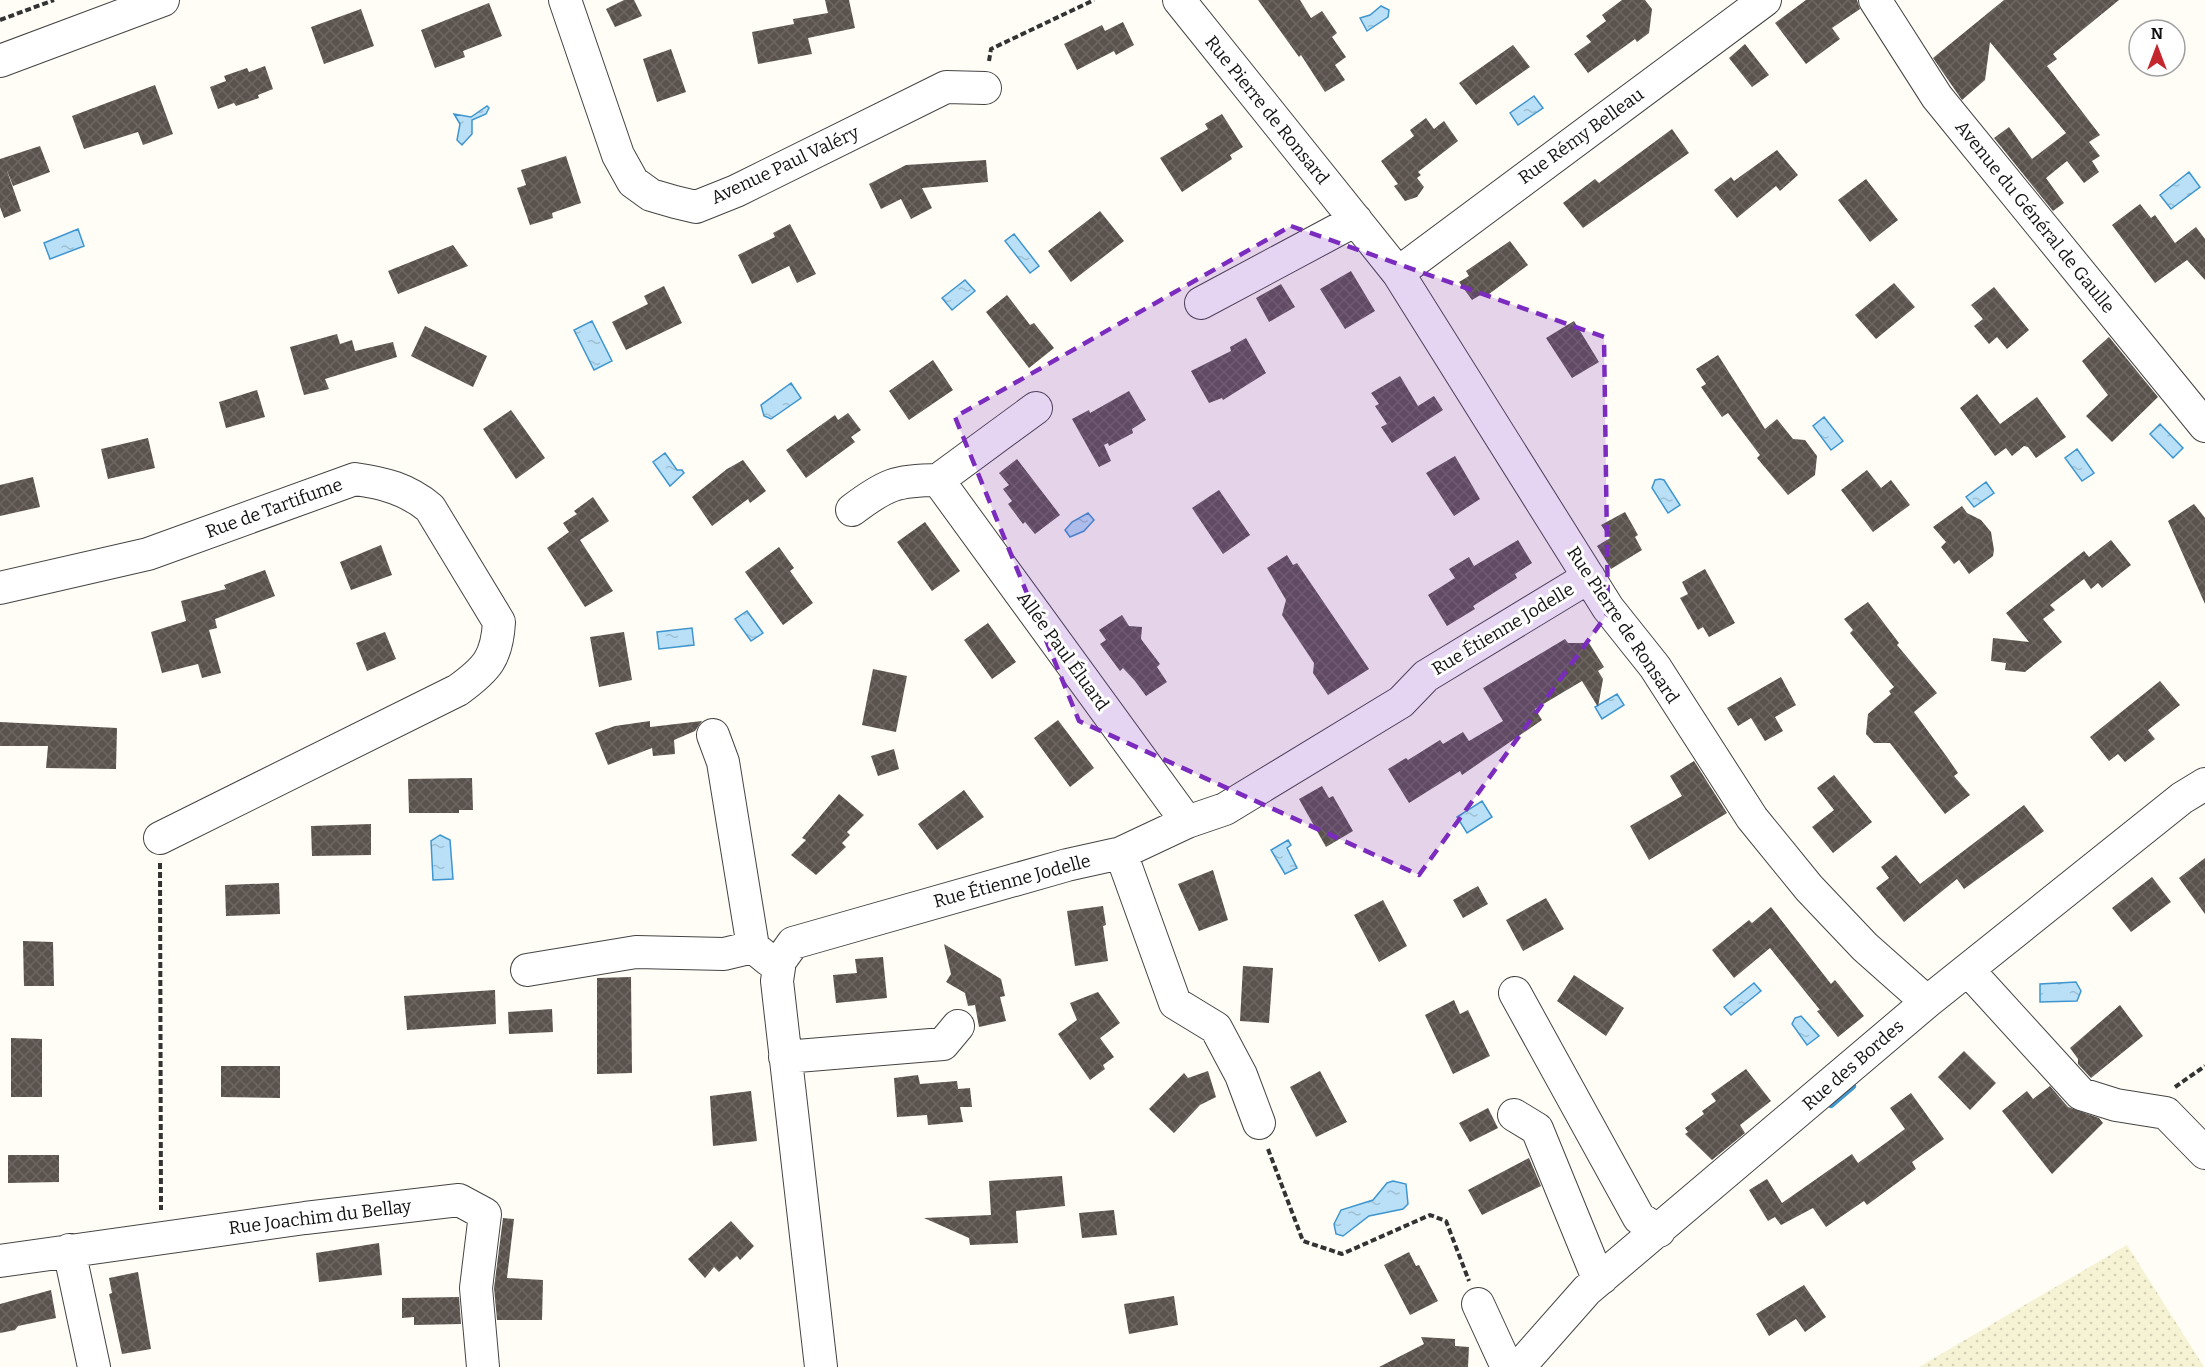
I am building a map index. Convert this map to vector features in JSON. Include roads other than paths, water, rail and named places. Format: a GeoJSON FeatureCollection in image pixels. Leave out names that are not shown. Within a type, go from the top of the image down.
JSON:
{"type":"FeatureCollection","features":[{"type":"Feature","properties":{"kind":"street"},"geometry":{"type":"LineString","coordinates":[[0,61],[163,0]]}},
{"type":"Feature","properties":{"kind":"street","name":"Avenue Paul Valéry"},"geometry":{"type":"LineString","coordinates":[[566,0],[618,155],[633,182],[651,195],[696,207],[736,191],[946,87],[985,88]]}},
{"type":"Feature","properties":{"kind":"street","name":"Rue Pierre de Ronsard"},"geometry":{"type":"LineString","coordinates":[[1179,0],[1398,273],[1608,608],[1655,667],[1752,818],[1825,905],[1865,947],[1927,1002]]}},
{"type":"Feature","properties":{"kind":"street","name":"Rue Rémy Belleau"},"geometry":{"type":"LineString","coordinates":[[1398,273],[1765,0]]}},
{"type":"Feature","properties":{"kind":"street","name":"Avenue du Général de Gaulle"},"geometry":{"type":"LineString","coordinates":[[1875,0],[1936,97],[2205,426]]}},
{"type":"Feature","properties":{"kind":"street"},"geometry":{"type":"LineString","coordinates":[[1201,303],[1356,220]]}},
{"type":"Feature","properties":{"kind":"street"},"geometry":{"type":"LineString","coordinates":[[852,510],[882,488],[909,480],[938,480],[1036,408]]}},
{"type":"Feature","properties":{"kind":"street","name":"Rue de Tartifume"},"geometry":{"type":"LineString","coordinates":[[0,588],[148,554],[355,478],[384,483],[414,495],[430,508],[499,622],[493,656],[483,672],[459,690],[160,838]]}},
{"type":"Feature","properties":{"kind":"street","name":"Allée Paul Éluard"},"geometry":{"type":"LineString","coordinates":[[938,480],[1187,822]]}},
{"type":"Feature","properties":{"kind":"street","name":"Rue Étienne Jodelle"},"geometry":{"type":"LineString","coordinates":[[766,954],[845,926],[1067,865],[1121,853],[1187,822],[1225,809],[1401,702],[1426,676],[1589,577]]}},
{"type":"Feature","properties":{"kind":"street"},"geometry":{"type":"LineString","coordinates":[[713,735],[723,762],[766,954],[777,981],[821,1367]]}},
{"type":"Feature","properties":{"kind":"street","name":"Rue des Bordes"},"geometry":{"type":"LineString","coordinates":[[1519,1367],[1587,1290],[1927,1002],[2182,798],[2205,783]]}},
{"type":"Feature","properties":{"kind":"street"},"geometry":{"type":"LineString","coordinates":[[1121,853],[1175,1003],[1216,1028],[1241,1076],[1258,1124]]}},
{"type":"Feature","properties":{"kind":"street"},"geometry":{"type":"LineString","coordinates":[[527,970],[636,952],[766,954]]}},
{"type":"Feature","properties":{"kind":"street"},"geometry":{"type":"LineString","coordinates":[[1968,970],[2080,1094],[2116,1105],[2166,1113],[2205,1153]]}},
{"type":"Feature","properties":{"kind":"street"},"geometry":{"type":"LineString","coordinates":[[1515,993],[1639,1218],[1659,1231]]}},
{"type":"Feature","properties":{"kind":"street"},"geometry":{"type":"LineString","coordinates":[[785,1057],[943,1044],[958,1026]]}},
{"type":"Feature","properties":{"kind":"street"},"geometry":{"type":"LineString","coordinates":[[1514,1115],[1536,1129],[1595,1271],[1602,1278]]}},
{"type":"Feature","properties":{"kind":"street","name":"Rue Joachim du Bellay"},"geometry":{"type":"LineString","coordinates":[[0,1261],[69,1250],[459,1200],[485,1214],[476,1288],[483,1367]]}},
{"type":"Feature","properties":{"kind":"street"},"geometry":{"type":"LineString","coordinates":[[69,1250],[94,1367]]}},
{"type":"Feature","properties":{"kind":"street"},"geometry":{"type":"LineString","coordinates":[[1478,1304],[1508,1367]]}},
{"type":"Feature","properties":{"kind":"water"},"geometry":{"type":"Polygon","coordinates":[[[1381,6],[1389,10],[1388,17],[1367,31],[1360,18],[1370,15],[1381,6]]]}},
{"type":"Feature","properties":{"kind":"water"},"geometry":{"type":"Polygon","coordinates":[[[1534,96],[1543,108],[1518,125],[1510,113],[1534,96]]]}},
{"type":"Feature","properties":{"kind":"water"},"geometry":{"type":"Polygon","coordinates":[[[487,106],[489,108],[486,114],[472,120],[472,134],[462,145],[457,140],[460,124],[454,114],[471,117],[487,106]]]}},
{"type":"Feature","properties":{"kind":"water"},"geometry":{"type":"Polygon","coordinates":[[[2189,172],[2200,187],[2171,209],[2160,195],[2189,172]]]}},
{"type":"Feature","properties":{"kind":"water"},"geometry":{"type":"Polygon","coordinates":[[[78,229],[84,246],[50,259],[44,243],[78,229]]]}},
{"type":"Feature","properties":{"kind":"water"},"geometry":{"type":"Polygon","coordinates":[[[1014,234],[1039,266],[1030,273],[1005,241],[1014,234]]]}},
{"type":"Feature","properties":{"kind":"water"},"geometry":{"type":"Polygon","coordinates":[[[965,280],[975,291],[952,310],[942,298],[965,280]]]}},
{"type":"Feature","properties":{"kind":"water"},"geometry":{"type":"Polygon","coordinates":[[[592,321],[612,361],[594,370],[574,330],[592,321]]]}},
{"type":"Feature","properties":{"kind":"water"},"geometry":{"type":"Polygon","coordinates":[[[791,383],[801,398],[771,419],[764,416],[761,405],[791,383]]]}},
{"type":"Feature","properties":{"kind":"water"},"geometry":{"type":"Polygon","coordinates":[[[1824,417],[1843,441],[1831,450],[1813,426],[1824,417]]]}},
{"type":"Feature","properties":{"kind":"water"},"geometry":{"type":"Polygon","coordinates":[[[2160,424],[2183,448],[2173,458],[2150,434],[2160,424]]]}},
{"type":"Feature","properties":{"kind":"water"},"geometry":{"type":"Polygon","coordinates":[[[2077,449],[2094,473],[2082,481],[2065,458],[2077,449]]]}},
{"type":"Feature","properties":{"kind":"water"},"geometry":{"type":"Polygon","coordinates":[[[665,453],[677,470],[682,470],[684,473],[670,486],[653,462],[665,453]]]}},
{"type":"Feature","properties":{"kind":"water"},"geometry":{"type":"Polygon","coordinates":[[[1655,480],[1664,480],[1680,505],[1668,513],[1652,488],[1655,480]]]}},
{"type":"Feature","properties":{"kind":"water"},"geometry":{"type":"Polygon","coordinates":[[[1986,482],[1994,493],[1974,507],[1966,497],[1986,482]]]}},
{"type":"Feature","properties":{"kind":"water"},"geometry":{"type":"Polygon","coordinates":[[[1088,513],[1094,520],[1084,531],[1070,537],[1065,530],[1072,522],[1088,513]]]}},
{"type":"Feature","properties":{"kind":"water"},"geometry":{"type":"Polygon","coordinates":[[[747,611],[763,633],[751,641],[735,619],[747,611]]]}},
{"type":"Feature","properties":{"kind":"water"},"geometry":{"type":"Polygon","coordinates":[[[692,628],[694,645],[659,649],[657,632],[692,628]]]}},
{"type":"Feature","properties":{"kind":"water"},"geometry":{"type":"Polygon","coordinates":[[[1617,694],[1624,705],[1602,719],[1595,707],[1617,694]]]}},
{"type":"Feature","properties":{"kind":"water"},"geometry":{"type":"Polygon","coordinates":[[[1482,801],[1492,817],[1467,833],[1457,817],[1482,801]]]}},
{"type":"Feature","properties":{"kind":"water"},"geometry":{"type":"Polygon","coordinates":[[[440,835],[450,840],[453,879],[433,880],[431,841],[440,835]]]}},
{"type":"Feature","properties":{"kind":"water"},"geometry":{"type":"Polygon","coordinates":[[[1288,840],[1291,845],[1287,848],[1297,868],[1285,874],[1271,850],[1288,840]]]}},
{"type":"Feature","properties":{"kind":"water"},"geometry":{"type":"Polygon","coordinates":[[[2076,982],[2081,991],[2077,1001],[2040,1002],[2040,984],[2076,982]]]}},
{"type":"Feature","properties":{"kind":"water"},"geometry":{"type":"Polygon","coordinates":[[[1754,983],[1761,991],[1731,1015],[1724,1007],[1754,983]]]}},
{"type":"Feature","properties":{"kind":"water"},"geometry":{"type":"Polygon","coordinates":[[[1801,1016],[1819,1036],[1807,1045],[1792,1024],[1795,1018],[1801,1016]]]}},
{"type":"Feature","properties":{"kind":"water"},"geometry":{"type":"Polygon","coordinates":[[[1393,1181],[1406,1184],[1408,1204],[1403,1209],[1369,1216],[1343,1236],[1336,1234],[1334,1224],[1341,1210],[1373,1200],[1387,1183],[1393,1181]]]}},
{"type":"Feature","properties":{"kind":"waterway"},"geometry":{"type":"LineString","coordinates":[[1831,1104],[1852,1086]]}}]}
